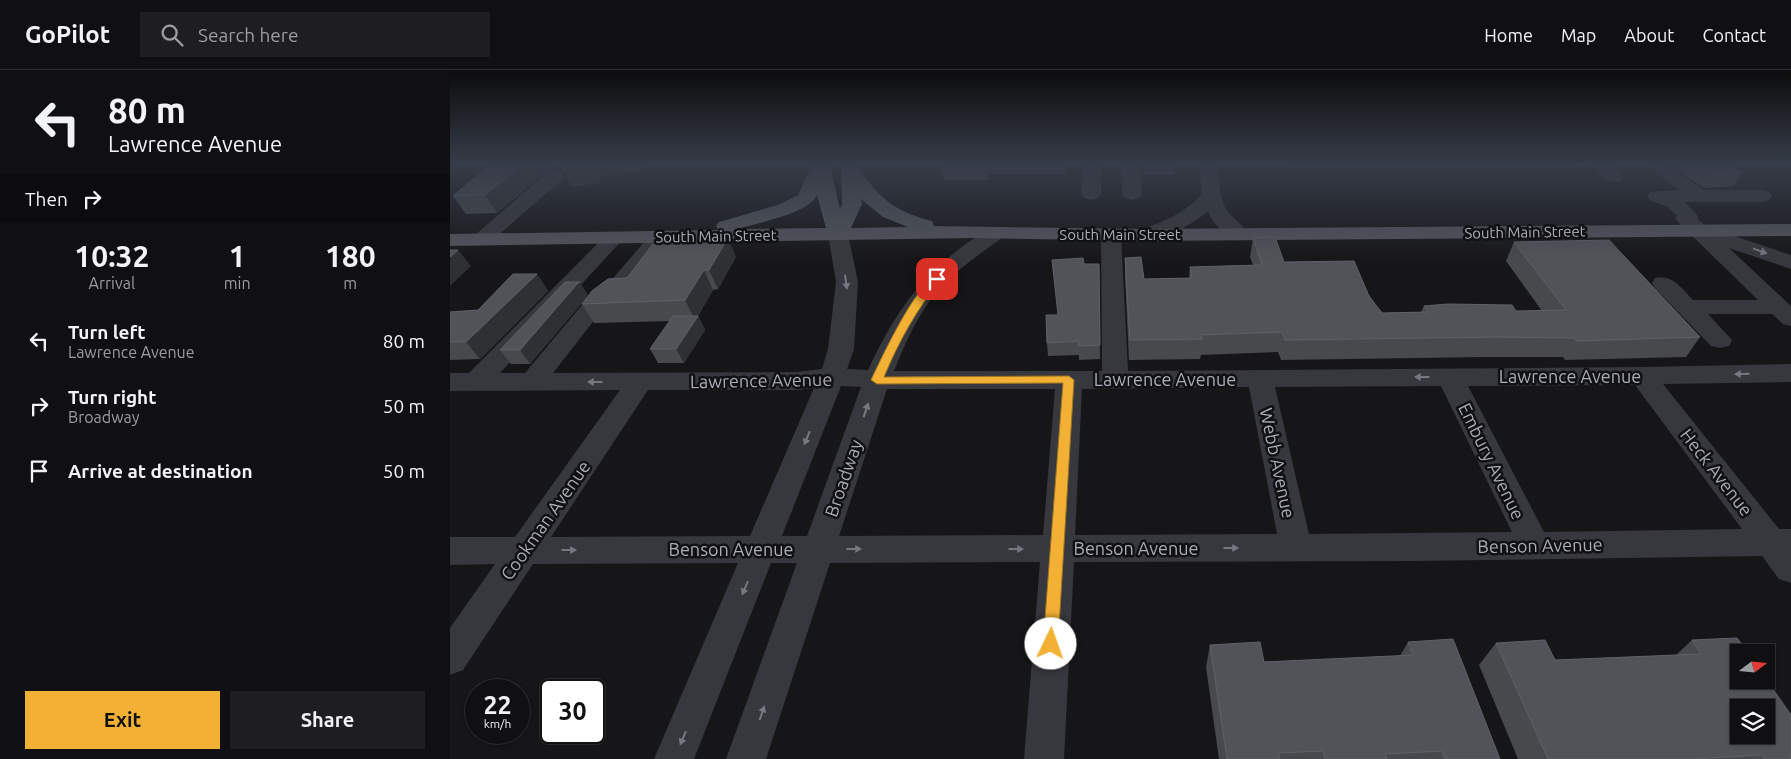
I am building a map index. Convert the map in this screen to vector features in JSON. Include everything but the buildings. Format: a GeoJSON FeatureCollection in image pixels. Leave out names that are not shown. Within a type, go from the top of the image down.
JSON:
{"type":"FeatureCollection","features":[{"type":"Feature","properties":{"kind":"main road"},"geometry":{"type":"LineString","coordinates":[[670,237],[784,209],[806,197]]}},
{"type":"Feature","properties":{"kind":"main road"},"geometry":{"type":"LineString","coordinates":[[827,197],[838,234]]}},
{"type":"Feature","properties":{"kind":"main road"},"geometry":{"type":"LineString","coordinates":[[838,234],[852,204],[852,197]]}},
{"type":"Feature","properties":{"kind":"main road"},"geometry":{"type":"LineString","coordinates":[[871,197],[878,207],[893,216],[940,229],[983,232]]}},
{"type":"Feature","properties":{"kind":"main road","name":"South Main Street"},"geometry":{"type":"LineString","coordinates":[[450,240],[983,232],[1144,235],[1239,234],[1690,221],[1791,230]]}},
{"type":"Feature","properties":{"kind":"street"},"geometry":{"type":"LineString","coordinates":[[482,239],[530,197]]}},
{"type":"Feature","properties":{"kind":"street"},"geometry":{"type":"LineString","coordinates":[[1144,235],[1175,225],[1201,210],[1210,197]]}},
{"type":"Feature","properties":{"kind":"street"},"geometry":{"type":"LineString","coordinates":[[1213,197],[1219,215],[1239,234]]}},
{"type":"Feature","properties":{"kind":"street"},"geometry":{"type":"LineString","coordinates":[[1656,197],[1654,201],[1664,213],[1690,221],[1791,262]]}},
{"type":"Feature","properties":{"kind":"street"},"geometry":{"type":"LineString","coordinates":[[1690,221],[1785,313]]}},
{"type":"Feature","properties":{"kind":"street","name":"Broadway"},"geometry":{"type":"LineString","coordinates":[[746,759],[877,380],[891,347],[928,288],[983,232]]}},
{"type":"Feature","properties":{"kind":"street"},"geometry":{"type":"LineString","coordinates":[[674,759],[832,377],[841,348],[847,282],[838,234]]}},
{"type":"Feature","properties":{"kind":"street"},"geometry":{"type":"LineString","coordinates":[[1111,234],[1115,379]]}},
{"type":"Feature","properties":{"kind":"street"},"geometry":{"type":"LineString","coordinates":[[532,382],[595,304],[622,282],[670,237]]}},
{"type":"Feature","properties":{"kind":"street"},"geometry":{"type":"LineString","coordinates":[[476,382],[614,238]]}},
{"type":"Feature","properties":{"kind":"street"},"geometry":{"type":"LineString","coordinates":[[1663,283],[1720,340]]}},
{"type":"Feature","properties":{"kind":"street"},"geometry":{"type":"LineString","coordinates":[[1688,307],[1785,313]]}},
{"type":"Feature","properties":{"kind":"street","name":"Lawrence Avenue"},"geometry":{"type":"LineString","coordinates":[[450,382],[796,381],[832,377],[877,380],[1069,380],[1642,376],[1791,372]]}},
{"type":"Feature","properties":{"kind":"street","name":"Heck Avenue"},"geometry":{"type":"LineString","coordinates":[[1642,376],[1781,542],[1791,569]]}},
{"type":"Feature","properties":{"kind":"street","name":"Embury Avenue"},"geometry":{"type":"LineString","coordinates":[[1450,377],[1534,545]]}},
{"type":"Feature","properties":{"kind":"street","name":"Webb Avenue"},"geometry":{"type":"LineString","coordinates":[[1260,378],[1296,548]]}},
{"type":"Feature","properties":{"kind":"street"},"geometry":{"type":"LineString","coordinates":[[1044,759],[1069,380]]}},
{"type":"Feature","properties":{"kind":"street","name":"Cookman Avenue"},"geometry":{"type":"LineString","coordinates":[[450,658],[640,382]]}},
{"type":"Feature","properties":{"kind":"street","name":"Benson Avenue"},"geometry":{"type":"LineString","coordinates":[[450,551],[1296,548],[1781,542]]}},
{"type":"Feature","properties":{"kind":"route"},"geometry":{"type":"LineString","coordinates":[[937,279],[928,288],[912,311],[891,347],[877,380],[1069,380],[1051,644]]}}]}
